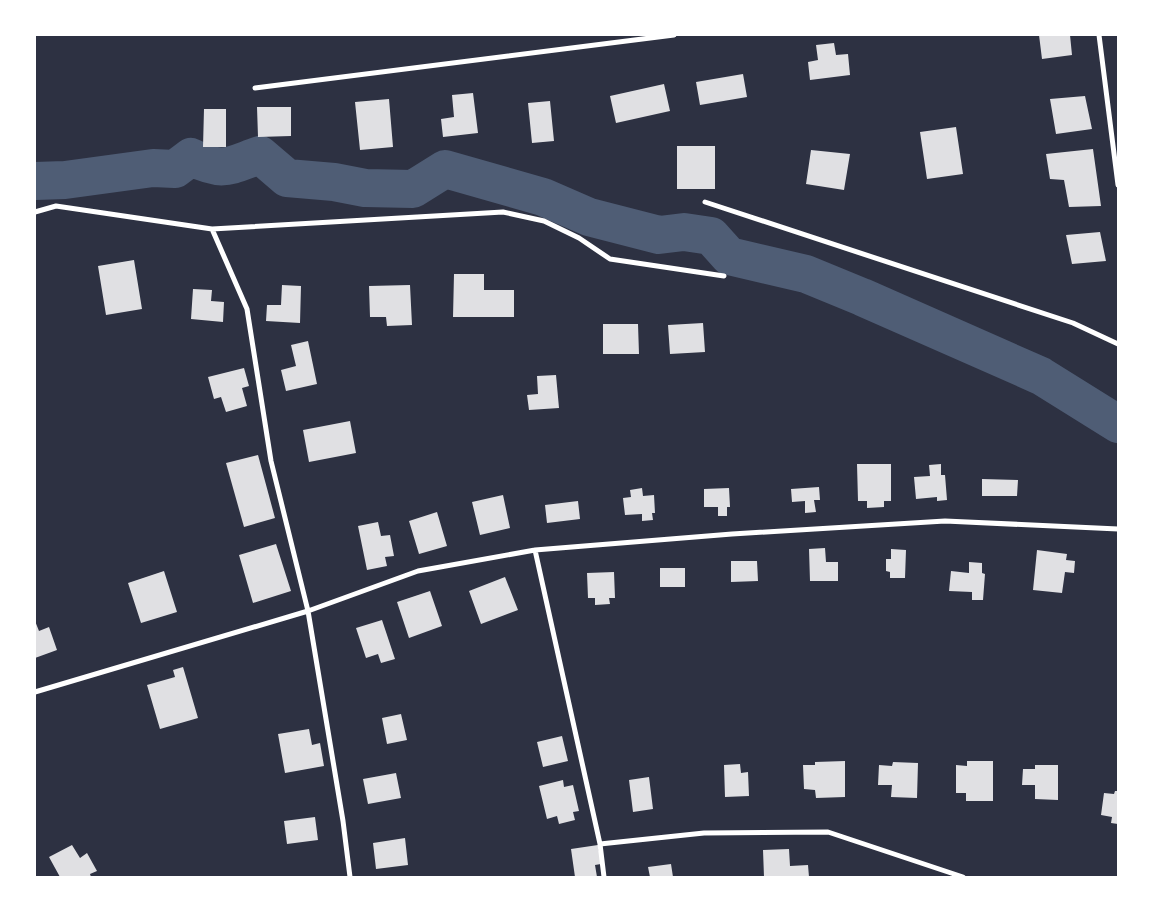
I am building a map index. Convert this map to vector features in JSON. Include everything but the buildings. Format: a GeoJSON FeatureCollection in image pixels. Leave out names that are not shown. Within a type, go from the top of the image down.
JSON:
{"type":"FeatureCollection","features":[{"type":"Feature","properties":{"kind":"street"},"geometry":{"type":"LineString","coordinates":[[255,88],[674,35]]}},
{"type":"Feature","properties":{"kind":"street"},"geometry":{"type":"LineString","coordinates":[[1099,35],[1118,185]]}},
{"type":"Feature","properties":{"kind":"street"},"geometry":{"type":"LineString","coordinates":[[705,202],[1073,324],[1118,344]]}},
{"type":"Feature","properties":{"kind":"street"},"geometry":{"type":"LineString","coordinates":[[35,212],[56,206],[212,229],[503,212],[544,222],[579,238],[610,259],[724,276]]}},
{"type":"Feature","properties":{"kind":"street"},"geometry":{"type":"LineString","coordinates":[[212,229],[247,309],[272,461],[308,611],[343,822],[350,877]]}},
{"type":"Feature","properties":{"kind":"street"},"geometry":{"type":"LineString","coordinates":[[35,692],[308,611],[418,570],[534,550],[732,534],[945,521],[1118,529]]}},
{"type":"Feature","properties":{"kind":"street"},"geometry":{"type":"LineString","coordinates":[[534,550],[600,844],[604,877]]}},
{"type":"Feature","properties":{"kind":"street"},"geometry":{"type":"LineString","coordinates":[[600,844],[704,833],[828,832],[963,877]]}},
{"type":"Feature","properties":{"kind":"waterway"},"geometry":{"type":"LineString","coordinates":[[35,181],[65,180],[153,168],[175,169],[191,157],[211,165],[226,166],[260,155],[287,178],[334,182],[365,188],[413,189],[445,169],[543,197],[589,217],[659,235],[684,232],[711,236],[729,256],[806,274],[1041,376],[1118,424]]}}]}
